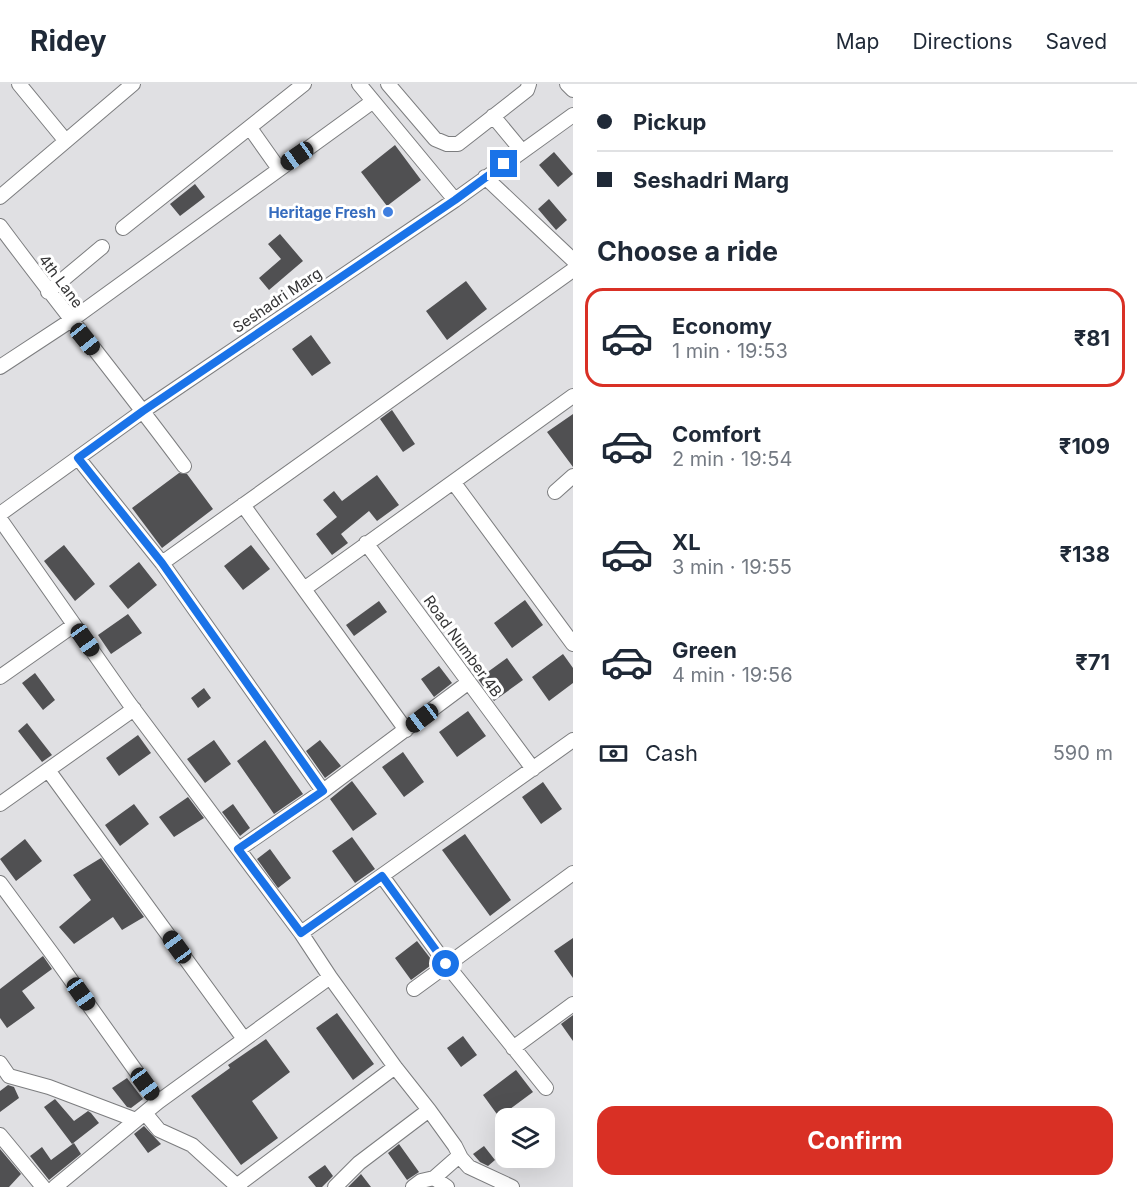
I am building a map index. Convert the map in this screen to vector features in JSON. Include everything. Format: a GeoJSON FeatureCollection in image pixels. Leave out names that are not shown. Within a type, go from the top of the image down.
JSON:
{"type":"FeatureCollection","features":[{"type":"Feature","properties":{"kind":"street"},"geometry":{"type":"LineString","coordinates":[[19,84],[66,140]]}},
{"type":"Feature","properties":{"kind":"street"},"geometry":{"type":"LineString","coordinates":[[0,197],[133,84]]}},
{"type":"Feature","properties":{"kind":"street"},"geometry":{"type":"LineString","coordinates":[[123,228],[304,84]]}},
{"type":"Feature","properties":{"kind":"street"},"geometry":{"type":"LineString","coordinates":[[359,84],[455,200]]}},
{"type":"Feature","properties":{"kind":"street"},"geometry":{"type":"LineString","coordinates":[[388,84],[435,139],[447,144],[458,144],[527,90],[529,84]]}},
{"type":"Feature","properties":{"kind":"street"},"geometry":{"type":"LineString","coordinates":[[567,84],[573,90]]}},
{"type":"Feature","properties":{"kind":"street"},"geometry":{"type":"LineString","coordinates":[[0,367],[70,321],[372,102]]}},
{"type":"Feature","properties":{"kind":"street","name":"Seshadri Marg"},"geometry":{"type":"LineString","coordinates":[[0,514],[143,411],[455,200],[573,115]]}},
{"type":"Feature","properties":{"kind":"street"},"geometry":{"type":"LineString","coordinates":[[494,116],[522,151]]}},
{"type":"Feature","properties":{"kind":"street"},"geometry":{"type":"LineString","coordinates":[[250,128],[279,169]]}},
{"type":"Feature","properties":{"kind":"street"},"geometry":{"type":"LineString","coordinates":[[486,177],[573,260]]}},
{"type":"Feature","properties":{"kind":"street","name":"4th Lane"},"geometry":{"type":"LineString","coordinates":[[0,226],[70,321],[184,466]]}},
{"type":"Feature","properties":{"kind":"street"},"geometry":{"type":"LineString","coordinates":[[48,292],[102,248]]}},
{"type":"Feature","properties":{"kind":"street"},"geometry":{"type":"LineString","coordinates":[[162,563],[573,270]]}},
{"type":"Feature","properties":{"kind":"street"},"geometry":{"type":"LineString","coordinates":[[304,589],[573,396]]}},
{"type":"Feature","properties":{"kind":"street"},"geometry":{"type":"LineString","coordinates":[[78,458],[162,563],[323,791]]}},
{"type":"Feature","properties":{"kind":"street"},"geometry":{"type":"LineString","coordinates":[[555,492],[573,476]]}},
{"type":"Feature","properties":{"kind":"street"},"geometry":{"type":"LineString","coordinates":[[454,483],[573,644]]}},
{"type":"Feature","properties":{"kind":"street"},"geometry":{"type":"LineString","coordinates":[[243,505],[406,730]]}},
{"type":"Feature","properties":{"kind":"street"},"geometry":{"type":"LineString","coordinates":[[0,519],[134,709],[301,933],[395,1068],[455,1146],[459,1156],[469,1167],[512,1187]]}},
{"type":"Feature","properties":{"kind":"street","name":"Road Number 4B"},"geometry":{"type":"LineString","coordinates":[[366,543],[532,769]]}},
{"type":"Feature","properties":{"kind":"street"},"geometry":{"type":"LineString","coordinates":[[0,677],[74,625]]}},
{"type":"Feature","properties":{"kind":"street"},"geometry":{"type":"LineString","coordinates":[[238,849],[323,791],[469,682]]}},
{"type":"Feature","properties":{"kind":"street"},"geometry":{"type":"LineString","coordinates":[[0,804],[134,709]]}},
{"type":"Feature","properties":{"kind":"street"},"geometry":{"type":"LineString","coordinates":[[301,933],[573,740]]}},
{"type":"Feature","properties":{"kind":"street"},"geometry":{"type":"LineString","coordinates":[[48,770],[244,1039]]}},
{"type":"Feature","properties":{"kind":"street"},"geometry":{"type":"LineString","coordinates":[[414,988],[573,873]]}},
{"type":"Feature","properties":{"kind":"street"},"geometry":{"type":"LineString","coordinates":[[382,876],[446,964],[546,1088]]}},
{"type":"Feature","properties":{"kind":"street"},"geometry":{"type":"LineString","coordinates":[[0,883],[158,1102]]}},
{"type":"Feature","properties":{"kind":"street"},"geometry":{"type":"LineString","coordinates":[[55,1187],[158,1102],[330,977]]}},
{"type":"Feature","properties":{"kind":"street"},"geometry":{"type":"LineString","coordinates":[[513,1048],[573,1004]]}},
{"type":"Feature","properties":{"kind":"street"},"geometry":{"type":"LineString","coordinates":[[0,1063],[9,1076],[140,1116],[159,1130],[192,1145],[236,1186],[395,1068]]}},
{"type":"Feature","properties":{"kind":"street"},"geometry":{"type":"LineString","coordinates":[[335,1187],[359,1163],[429,1110]]}},
{"type":"Feature","properties":{"kind":"street"},"geometry":{"type":"LineString","coordinates":[[0,1135],[43,1187]]}},
{"type":"Feature","properties":{"kind":"street"},"geometry":{"type":"LineString","coordinates":[[413,1187],[421,1181],[434,1178],[459,1156]]}},
{"type":"Feature","properties":{"kind":"street"},"geometry":{"type":"LineString","coordinates":[[434,1178],[447,1187]]}},
{"type":"Feature","properties":{"kind":"building"},"geometry":{"type":"Polygon","coordinates":[[[395,145],[421,180],[387,206],[361,172],[395,145]]]}},
{"type":"Feature","properties":{"kind":"building"},"geometry":{"type":"Polygon","coordinates":[[[554,152],[573,174],[558,187],[539,165],[554,152]]]}},
{"type":"Feature","properties":{"kind":"building"},"geometry":{"type":"Polygon","coordinates":[[[195,184],[205,197],[180,216],[170,204],[195,184]]]}},
{"type":"Feature","properties":{"kind":"building"},"geometry":{"type":"Polygon","coordinates":[[[549,199],[567,220],[556,230],[538,209],[549,199]]]}},
{"type":"Feature","properties":{"kind":"building"},"geometry":{"type":"Polygon","coordinates":[[[280,234],[303,261],[269,290],[259,278],[281,259],[268,244],[280,234]]]}},
{"type":"Feature","properties":{"kind":"building"},"geometry":{"type":"Polygon","coordinates":[[[466,281],[487,309],[447,340],[426,311],[466,281]]]}},
{"type":"Feature","properties":{"kind":"building"},"geometry":{"type":"Polygon","coordinates":[[[311,335],[331,363],[312,376],[292,349],[311,335]]]}},
{"type":"Feature","properties":{"kind":"building"},"geometry":{"type":"Polygon","coordinates":[[[392,410],[415,444],[403,452],[380,419],[392,410]]]}},
{"type":"Feature","properties":{"kind":"building"},"geometry":{"type":"Polygon","coordinates":[[[573,414],[573,467],[547,432],[573,414]]]}},
{"type":"Feature","properties":{"kind":"building"},"geometry":{"type":"Polygon","coordinates":[[[179,473],[187,474],[213,509],[162,548],[132,508],[179,473]]]}},
{"type":"Feature","properties":{"kind":"building"},"geometry":{"type":"Polygon","coordinates":[[[377,475],[399,505],[377,521],[369,511],[341,534],[348,543],[332,555],[316,534],[337,517],[323,500],[334,491],[342,501],[377,475]]]}},
{"type":"Feature","properties":{"kind":"building"},"geometry":{"type":"Polygon","coordinates":[[[64,545],[95,584],[75,601],[44,561],[64,545]]]}},
{"type":"Feature","properties":{"kind":"building"},"geometry":{"type":"Polygon","coordinates":[[[251,545],[270,569],[243,590],[224,566],[251,545]]]}},
{"type":"Feature","properties":{"kind":"building"},"geometry":{"type":"Polygon","coordinates":[[[139,562],[157,585],[128,609],[109,586],[139,562]]]}},
{"type":"Feature","properties":{"kind":"building"},"geometry":{"type":"Polygon","coordinates":[[[525,600],[543,625],[512,648],[494,623],[525,600]]]}},
{"type":"Feature","properties":{"kind":"building"},"geometry":{"type":"Polygon","coordinates":[[[379,601],[387,612],[354,636],[346,625],[379,601]]]}},
{"type":"Feature","properties":{"kind":"building"},"geometry":{"type":"Polygon","coordinates":[[[128,614],[142,633],[111,654],[98,635],[128,614]]]}},
{"type":"Feature","properties":{"kind":"building"},"geometry":{"type":"Polygon","coordinates":[[[563,654],[573,668],[573,683],[549,701],[532,677],[563,654]]]}},
{"type":"Feature","properties":{"kind":"building"},"geometry":{"type":"Polygon","coordinates":[[[507,658],[523,680],[494,701],[478,679],[507,658]]]}},
{"type":"Feature","properties":{"kind":"building"},"geometry":{"type":"Polygon","coordinates":[[[439,666],[452,683],[434,697],[421,679],[439,666]]]}},
{"type":"Feature","properties":{"kind":"building"},"geometry":{"type":"Polygon","coordinates":[[[35,673],[55,700],[43,710],[22,683],[35,673]]]}},
{"type":"Feature","properties":{"kind":"building"},"geometry":{"type":"Polygon","coordinates":[[[204,688],[211,698],[198,708],[191,698],[204,688]]]}},
{"type":"Feature","properties":{"kind":"building"},"geometry":{"type":"Polygon","coordinates":[[[468,711],[486,736],[457,757],[439,732],[468,711]]]}},
{"type":"Feature","properties":{"kind":"building"},"geometry":{"type":"Polygon","coordinates":[[[27,723],[52,755],[42,762],[18,731],[27,723]]]}},
{"type":"Feature","properties":{"kind":"building"},"geometry":{"type":"Polygon","coordinates":[[[138,735],[151,753],[119,776],[106,758],[138,735]]]}},
{"type":"Feature","properties":{"kind":"building"},"geometry":{"type":"Polygon","coordinates":[[[214,740],[231,764],[205,783],[187,759],[214,740]]]}},
{"type":"Feature","properties":{"kind":"building"},"geometry":{"type":"Polygon","coordinates":[[[265,740],[303,794],[274,814],[237,761],[265,740]]]}},
{"type":"Feature","properties":{"kind":"building"},"geometry":{"type":"Polygon","coordinates":[[[320,740],[341,766],[325,778],[306,751],[320,740]]]}},
{"type":"Feature","properties":{"kind":"building"},"geometry":{"type":"Polygon","coordinates":[[[403,752],[424,782],[404,797],[382,767],[403,752]]]}},
{"type":"Feature","properties":{"kind":"building"},"geometry":{"type":"Polygon","coordinates":[[[352,781],[377,814],[353,831],[330,799],[352,781]]]}},
{"type":"Feature","properties":{"kind":"building"},"geometry":{"type":"Polygon","coordinates":[[[543,782],[562,809],[541,824],[522,797],[543,782]]]}},
{"type":"Feature","properties":{"kind":"building"},"geometry":{"type":"Polygon","coordinates":[[[188,797],[204,818],[174,837],[159,817],[188,797]]]}},
{"type":"Feature","properties":{"kind":"building"},"geometry":{"type":"Polygon","coordinates":[[[134,804],[149,824],[120,846],[105,825],[134,804]]]}},
{"type":"Feature","properties":{"kind":"building"},"geometry":{"type":"Polygon","coordinates":[[[233,804],[250,828],[240,836],[222,812],[233,804]]]}},
{"type":"Feature","properties":{"kind":"building"},"geometry":{"type":"Polygon","coordinates":[[[465,834],[511,900],[490,916],[442,850],[465,834]]]}},
{"type":"Feature","properties":{"kind":"building"},"geometry":{"type":"Polygon","coordinates":[[[352,837],[375,869],[355,883],[332,851],[352,837]]]}},
{"type":"Feature","properties":{"kind":"building"},"geometry":{"type":"Polygon","coordinates":[[[25,839],[42,861],[16,881],[0,859],[25,839]]]}},
{"type":"Feature","properties":{"kind":"building"},"geometry":{"type":"Polygon","coordinates":[[[270,849],[291,878],[278,888],[257,859],[270,849]]]}},
{"type":"Feature","properties":{"kind":"building"},"geometry":{"type":"Polygon","coordinates":[[[101,858],[144,917],[122,930],[113,917],[74,944],[59,927],[91,900],[73,875],[101,858]]]}},
{"type":"Feature","properties":{"kind":"building"},"geometry":{"type":"Polygon","coordinates":[[[573,938],[573,978],[554,951],[573,938]]]}},
{"type":"Feature","properties":{"kind":"building"},"geometry":{"type":"Polygon","coordinates":[[[417,941],[434,963],[411,980],[395,958],[417,941]]]}},
{"type":"Feature","properties":{"kind":"building"},"geometry":{"type":"Polygon","coordinates":[[[43,956],[52,969],[22,991],[35,1008],[7,1028],[0,1018],[0,989],[43,956]]]}},
{"type":"Feature","properties":{"kind":"building"},"geometry":{"type":"Polygon","coordinates":[[[337,1013],[374,1064],[353,1080],[316,1028],[337,1013]]]}},
{"type":"Feature","properties":{"kind":"building"},"geometry":{"type":"Polygon","coordinates":[[[573,1015],[573,1041],[561,1024],[573,1015]]]}},
{"type":"Feature","properties":{"kind":"building"},"geometry":{"type":"Polygon","coordinates":[[[463,1036],[477,1055],[461,1067],[447,1048],[463,1036]]]}},
{"type":"Feature","properties":{"kind":"building"},"geometry":{"type":"Polygon","coordinates":[[[266,1039],[290,1072],[252,1101],[278,1138],[241,1165],[191,1096],[230,1068],[228,1065],[266,1039]]]}},
{"type":"Feature","properties":{"kind":"building"},"geometry":{"type":"Polygon","coordinates":[[[516,1070],[533,1092],[511,1108],[495,1108],[495,1112],[483,1095],[516,1070]]]}},
{"type":"Feature","properties":{"kind":"building"},"geometry":{"type":"Polygon","coordinates":[[[127,1078],[143,1099],[131,1108],[127,1107],[112,1088],[127,1078]]]}},
{"type":"Feature","properties":{"kind":"building"},"geometry":{"type":"Polygon","coordinates":[[[8,1085],[14,1087],[19,1098],[0,1112],[0,1091],[8,1085]]]}},
{"type":"Feature","properties":{"kind":"building"},"geometry":{"type":"Polygon","coordinates":[[[55,1099],[74,1121],[88,1111],[99,1123],[72,1144],[44,1107],[55,1099]]]}},
{"type":"Feature","properties":{"kind":"building"},"geometry":{"type":"Polygon","coordinates":[[[144,1126],[161,1144],[148,1153],[134,1134],[144,1126]]]}},
{"type":"Feature","properties":{"kind":"building"},"geometry":{"type":"Polygon","coordinates":[[[74,1143],[81,1154],[49,1180],[30,1156],[42,1147],[51,1160],[74,1143]]]}},
{"type":"Feature","properties":{"kind":"building"},"geometry":{"type":"Polygon","coordinates":[[[399,1144],[419,1172],[407,1180],[388,1153],[399,1144]]]}},
{"type":"Feature","properties":{"kind":"building"},"geometry":{"type":"Polygon","coordinates":[[[484,1146],[495,1160],[488,1166],[480,1162],[473,1154],[484,1146]]]}},
{"type":"Feature","properties":{"kind":"building"},"geometry":{"type":"Polygon","coordinates":[[[0,1149],[21,1174],[9,1187],[0,1187],[0,1149]]]}},
{"type":"Feature","properties":{"kind":"building"},"geometry":{"type":"Polygon","coordinates":[[[325,1165],[333,1176],[322,1187],[316,1187],[308,1177],[325,1165]]]}},
{"type":"Feature","properties":{"kind":"building"},"geometry":{"type":"Polygon","coordinates":[[[361,1174],[371,1187],[348,1187],[361,1174]]]}},
{"type":"Feature","properties":{"kind":"place","name":"Heritage Fresh"},"geometry":{"type":"Point","coordinates":[388,212]}},
{"type":"Feature","properties":{"kind":"route"},"geometry":{"type":"LineString","coordinates":[[446,964],[382,876],[301,933],[238,849],[323,791],[162,563],[78,458],[504,164]]}}]}
